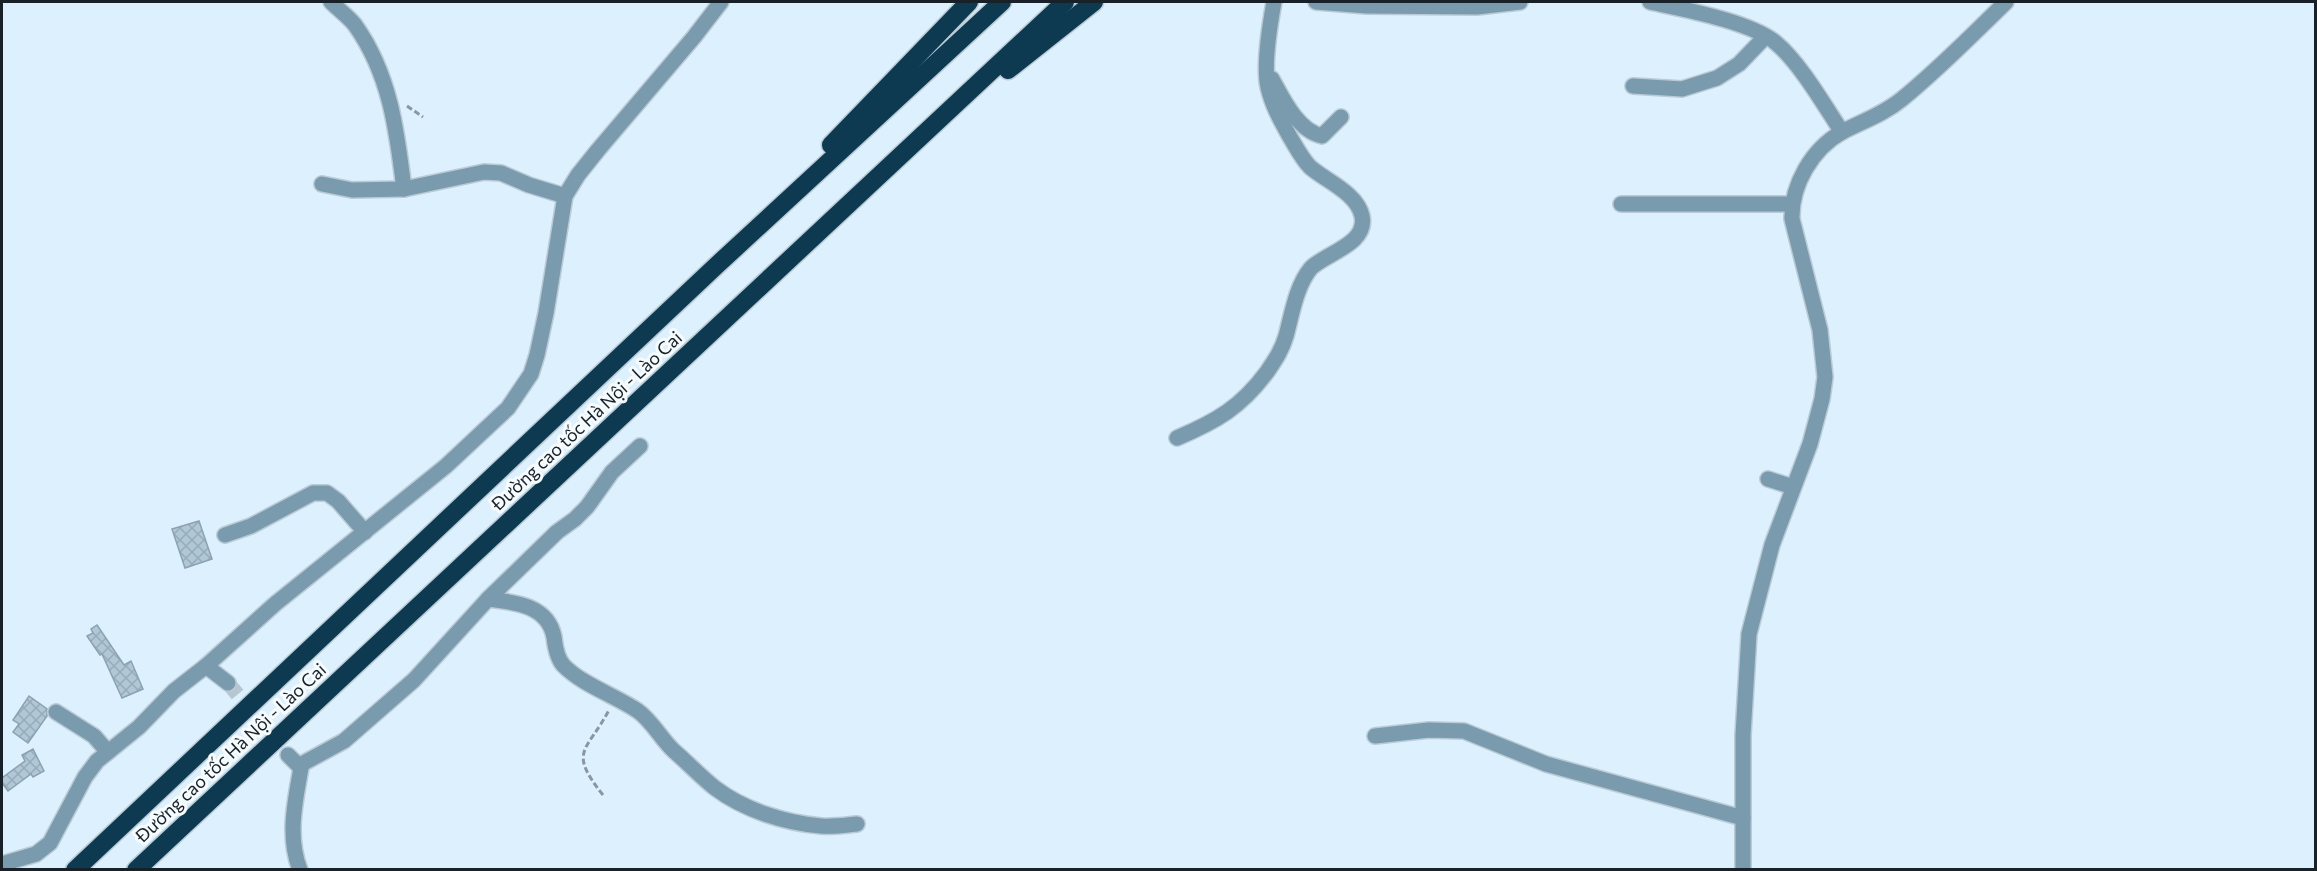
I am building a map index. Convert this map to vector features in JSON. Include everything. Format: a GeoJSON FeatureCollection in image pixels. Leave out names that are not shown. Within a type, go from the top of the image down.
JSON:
{"type":"FeatureCollection","features":[{"type":"Feature","properties":{"kind":"highway"},"geometry":{"type":"LineString","coordinates":[[717,265],[969,2]]}},
{"type":"Feature","properties":{"kind":"highway","name":"Đường cao tốc Hà Nội - Lào Cai"},"geometry":{"type":"LineString","coordinates":[[75,870],[717,265],[1002,2]]}},
{"type":"Feature","properties":{"kind":"highway","name":"Đường cao tốc Hà Nội - Lào Cai"},"geometry":{"type":"LineString","coordinates":[[136,870],[1065,2]]}},
{"type":"Feature","properties":{"kind":"highway"},"geometry":{"type":"LineString","coordinates":[[910,148],[1094,2]]}},
{"type":"Feature","properties":{"kind":"street"},"geometry":{"type":"LineString","coordinates":[[331,2],[354,24],[379,68],[393,112],[404,189]]}},
{"type":"Feature","properties":{"kind":"street"},"geometry":{"type":"LineString","coordinates":[[2,864],[36,854],[50,843],[85,777],[97,761],[139,727],[174,691],[206,666],[275,604],[446,466],[508,408],[531,374],[537,356],[565,196],[598,150],[721,2]]}},
{"type":"Feature","properties":{"kind":"street"},"geometry":{"type":"LineString","coordinates":[[1177,438],[1231,411],[1256,386],[1279,355],[1299,290],[1311,268],[1349,244],[1359,233],[1363,224],[1359,208],[1349,196],[1309,166],[1298,152],[1279,118],[1267,85],[1268,35],[1274,2]]}},
{"type":"Feature","properties":{"kind":"street"},"geometry":{"type":"LineString","coordinates":[[1317,2],[1367,6],[1404,4],[1477,7],[1520,2]]}},
{"type":"Feature","properties":{"kind":"street"},"geometry":{"type":"LineString","coordinates":[[1650,2],[1696,12],[1748,28],[1766,37],[1785,51],[1842,132]]}},
{"type":"Feature","properties":{"kind":"street"},"geometry":{"type":"LineString","coordinates":[[1743,870],[1744,683],[1749,634],[1772,545],[1817,420],[1825,377],[1820,330],[1792,219],[1794,193],[1810,161],[1820,149],[1842,132],[1901,101],[2006,2]]}},
{"type":"Feature","properties":{"kind":"street"},"geometry":{"type":"LineString","coordinates":[[1633,86],[1682,88],[1717,78],[1739,64],[1766,37]]}},
{"type":"Feature","properties":{"kind":"street"},"geometry":{"type":"LineString","coordinates":[[1268,71],[1286,104],[1313,134],[1322,136],[1341,117]]}},
{"type":"Feature","properties":{"kind":"street"},"geometry":{"type":"LineString","coordinates":[[322,184],[352,190],[404,189],[484,172],[501,173],[529,185],[565,196]]}},
{"type":"Feature","properties":{"kind":"street"},"geometry":{"type":"LineString","coordinates":[[1621,204],[1792,204]]}},
{"type":"Feature","properties":{"kind":"street"},"geometry":{"type":"LineString","coordinates":[[300,870],[293,834],[294,760],[344,741],[414,680],[488,599],[556,532],[587,507],[612,472],[640,446]]}},
{"type":"Feature","properties":{"kind":"street"},"geometry":{"type":"LineString","coordinates":[[1768,479],[1793,487]]}},
{"type":"Feature","properties":{"kind":"street"},"geometry":{"type":"LineString","coordinates":[[225,536],[251,526],[313,493],[327,493],[338,501],[365,531]]}},
{"type":"Feature","properties":{"kind":"street"},"geometry":{"type":"LineString","coordinates":[[488,599],[522,604],[541,615],[548,621],[558,657],[563,666],[639,712],[649,721],[660,738],[676,753],[714,787],[732,799],[776,818],[822,826],[857,824]]}},
{"type":"Feature","properties":{"kind":"street"},"geometry":{"type":"LineString","coordinates":[[206,666],[228,683]]}},
{"type":"Feature","properties":{"kind":"street"},"geometry":{"type":"LineString","coordinates":[[56,712],[93,736],[108,752]]}},
{"type":"Feature","properties":{"kind":"street"},"geometry":{"type":"LineString","coordinates":[[1376,736],[1429,730],[1464,732],[1546,764],[1743,818]]}},
{"type":"Feature","properties":{"kind":"street"},"geometry":{"type":"LineString","coordinates":[[2,853],[17,860]]}},
{"type":"Feature","properties":{"kind":"path"},"geometry":{"type":"LineString","coordinates":[[603,795],[586,775],[583,761],[584,750],[602,724],[613,697]]}},
{"type":"Feature","properties":{"kind":"building"},"geometry":{"type":"Polygon","coordinates":[[[199,521],[212,559],[185,568],[172,529],[199,521]]]}},
{"type":"Feature","properties":{"kind":"building"},"geometry":{"type":"Polygon","coordinates":[[[97,625],[124,665],[131,661],[143,689],[122,698],[102,654],[100,655],[87,636],[93,633],[91,629],[97,625]]]}},
{"type":"Feature","properties":{"kind":"building"},"geometry":{"type":"Polygon","coordinates":[[[29,696],[47,709],[47,716],[28,743],[13,732],[19,724],[13,720],[29,696]]]}},
{"type":"Feature","properties":{"kind":"building"},"geometry":{"type":"Polygon","coordinates":[[[33,749],[44,771],[33,777],[31,774],[8,791],[2,783],[2,778],[25,761],[22,755],[33,749]]]}},
{"type":"Feature","properties":{"kind":"tunnel"},"geometry":{"type":"LineString","coordinates":[[228,683],[288,755]]}}]}
